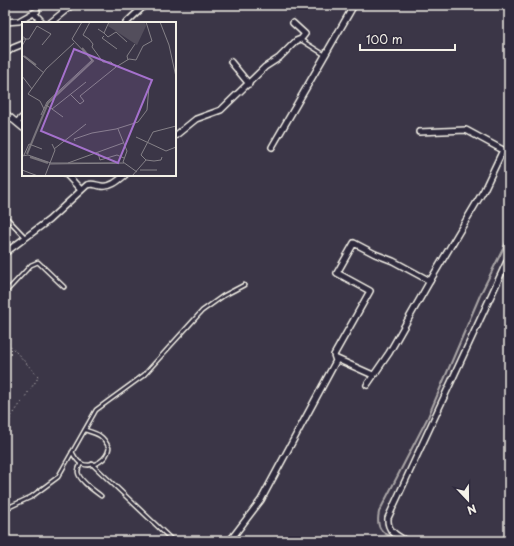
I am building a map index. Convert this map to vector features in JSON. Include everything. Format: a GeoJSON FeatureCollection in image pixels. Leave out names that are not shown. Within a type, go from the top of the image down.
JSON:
{"type":"FeatureCollection","features":[{"type":"Feature","properties":{"kind":"street"},"geometry":{"type":"LineString","coordinates":[[51,22],[72,5]]}},
{"type":"Feature","properties":{"kind":"street"},"geometry":{"type":"LineString","coordinates":[[136,5],[140,10]]}},
{"type":"Feature","properties":{"kind":"street"},"geometry":{"type":"LineString","coordinates":[[127,22],[146,5]]}},
{"type":"Feature","properties":{"kind":"street"},"geometry":{"type":"LineString","coordinates":[[272,147],[354,5]]}},
{"type":"Feature","properties":{"kind":"street"},"geometry":{"type":"LineString","coordinates":[[5,22],[19,21],[35,12],[42,22]]}},
{"type":"Feature","properties":{"kind":"street"},"geometry":{"type":"LineString","coordinates":[[176,135],[196,119],[221,110],[268,64],[279,58],[296,41],[301,39],[305,34],[293,23]]}},
{"type":"Feature","properties":{"kind":"street"},"geometry":{"type":"LineString","coordinates":[[5,52],[6,53],[22,44]]}},
{"type":"Feature","properties":{"kind":"street"},"geometry":{"type":"LineString","coordinates":[[231,62],[249,84]]}},
{"type":"Feature","properties":{"kind":"street"},"geometry":{"type":"LineString","coordinates":[[5,113],[22,127]]}},
{"type":"Feature","properties":{"kind":"street"},"geometry":{"type":"LineString","coordinates":[[17,122],[22,118]]}},
{"type":"Feature","properties":{"kind":"street"},"geometry":{"type":"LineString","coordinates":[[419,132],[466,130],[509,153]]}},
{"type":"Feature","properties":{"kind":"street"},"geometry":{"type":"LineString","coordinates":[[367,385],[389,353],[484,190],[503,150]]}},
{"type":"Feature","properties":{"kind":"street"},"geometry":{"type":"LineString","coordinates":[[68,176],[81,190]]}},
{"type":"Feature","properties":{"kind":"street"},"geometry":{"type":"LineString","coordinates":[[5,253],[49,220],[87,184],[93,183],[102,186],[109,186],[124,176]]}},
{"type":"Feature","properties":{"kind":"street"},"geometry":{"type":"LineString","coordinates":[[373,375],[337,359],[334,355],[370,290],[337,274],[354,243],[393,261],[430,281]]}},
{"type":"Feature","properties":{"kind":"street"},"geometry":{"type":"LineString","coordinates":[[406,541],[391,532],[388,518],[509,257]]}},
{"type":"Feature","properties":{"kind":"street"},"geometry":{"type":"LineString","coordinates":[[239,541],[231,539],[261,500],[337,359]]}},
{"type":"Feature","properties":{"kind":"lane"},"geometry":{"type":"LineString","coordinates":[[301,39],[325,56]]}},
{"type":"Feature","properties":{"kind":"lane"},"geometry":{"type":"LineString","coordinates":[[5,216],[25,238]]}},
{"type":"Feature","properties":{"kind":"lane"},"geometry":{"type":"LineString","coordinates":[[5,293],[31,265],[38,262],[64,287]]}},
{"type":"Feature","properties":{"kind":"lane"},"geometry":{"type":"LineString","coordinates":[[5,509],[31,497],[58,477],[96,410],[144,375],[202,311],[223,296],[244,285]]}},
{"type":"Feature","properties":{"kind":"lane"},"geometry":{"type":"LineString","coordinates":[[72,452],[77,460],[83,464],[92,464],[102,461],[106,457],[109,448],[103,438],[98,434],[85,430]]}},
{"type":"Feature","properties":{"kind":"lane"},"geometry":{"type":"LineString","coordinates":[[81,462],[78,472],[81,478],[101,496]]}},
{"type":"Feature","properties":{"kind":"lane"},"geometry":{"type":"LineString","coordinates":[[92,464],[173,541]]}},
{"type":"Feature","properties":{"kind":"path"},"geometry":{"type":"LineString","coordinates":[[5,340],[38,376],[38,378],[5,426]]}},
{"type":"Feature","properties":{"kind":"waterway"},"geometry":{"type":"LineString","coordinates":[[398,541],[382,531],[378,523],[379,512],[428,417],[481,293],[509,237]]}}]}
